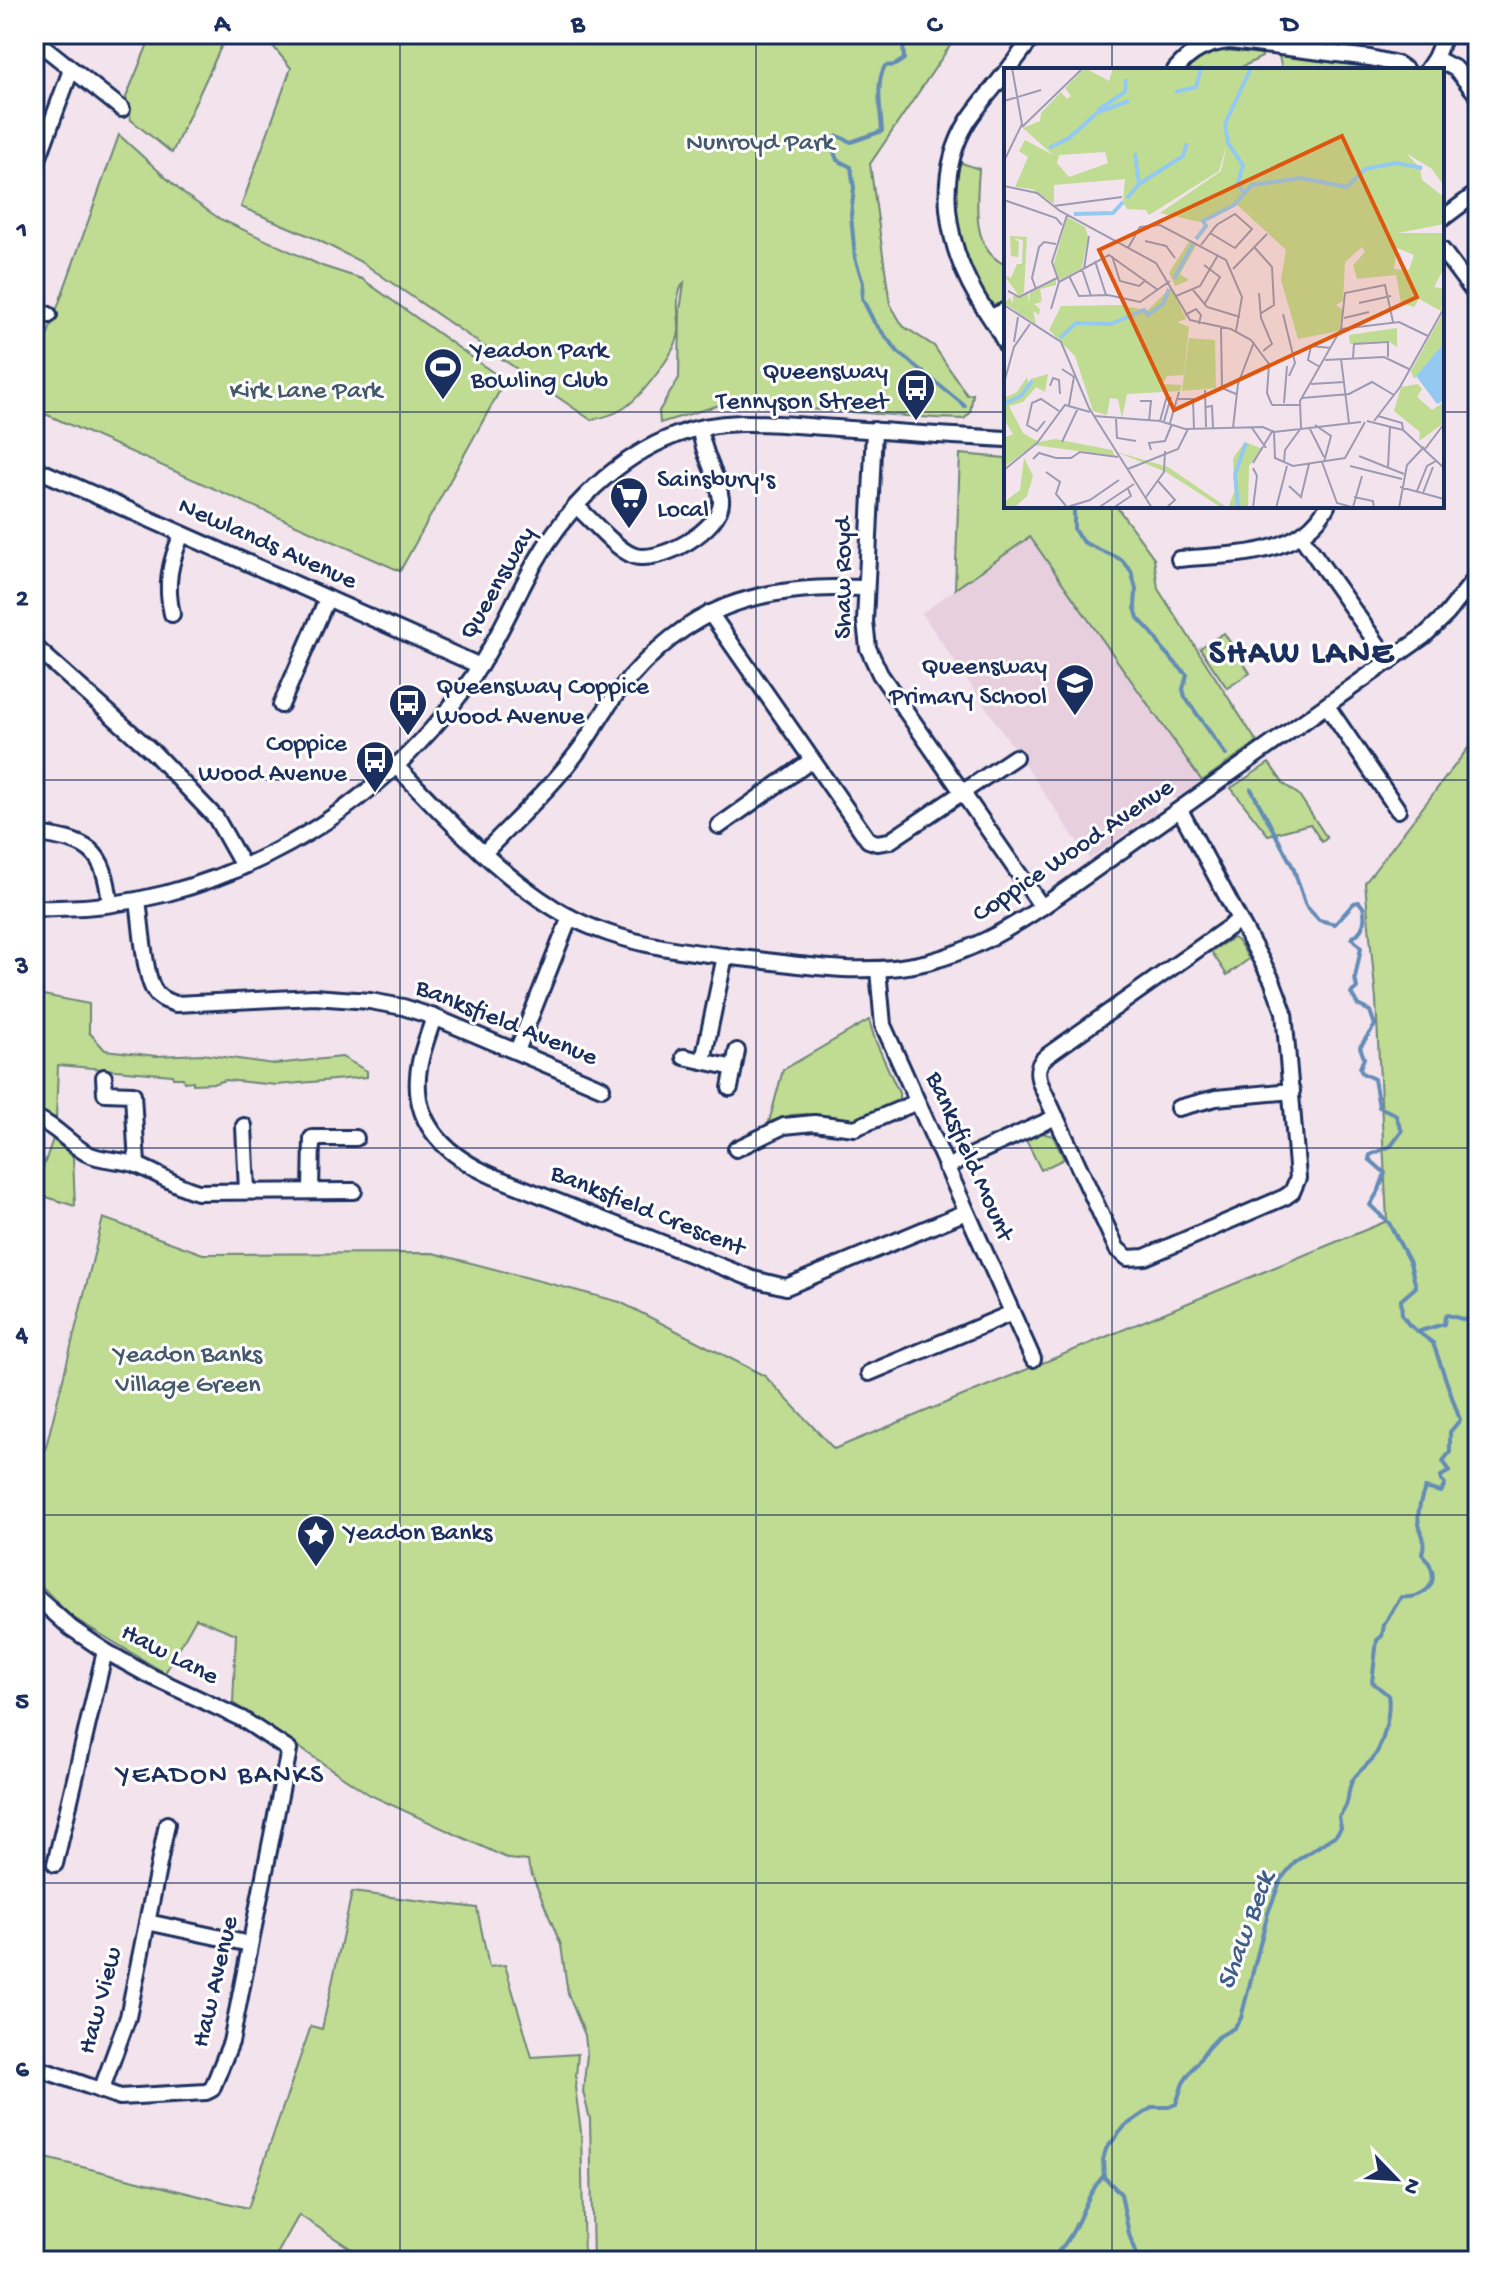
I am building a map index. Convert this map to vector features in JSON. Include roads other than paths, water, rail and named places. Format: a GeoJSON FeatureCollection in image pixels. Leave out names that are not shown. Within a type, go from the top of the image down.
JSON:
{"type":"FeatureCollection","features":[{"type":"Feature","properties":{"kind":"street"},"geometry":{"type":"LineString","coordinates":[[1009,68],[1035,34]]}},
{"type":"Feature","properties":{"kind":"street"},"geometry":{"type":"LineString","coordinates":[[1445,34],[1431,64],[1456,69],[1478,96]]}},
{"type":"Feature","properties":{"kind":"street"},"geometry":{"type":"LineString","coordinates":[[34,39],[122,109]]}},
{"type":"Feature","properties":{"kind":"street"},"geometry":{"type":"LineString","coordinates":[[1177,68],[1197,50],[1213,43],[1230,41],[1379,60],[1403,68]]}},
{"type":"Feature","properties":{"kind":"street"},"geometry":{"type":"LineString","coordinates":[[34,170],[71,70]]}},
{"type":"Feature","properties":{"kind":"street"},"geometry":{"type":"LineString","coordinates":[[1004,75],[962,133],[951,165],[947,206],[956,251],[977,298],[1004,341]]}},
{"type":"Feature","properties":{"kind":"street"},"geometry":{"type":"LineString","coordinates":[[1444,218],[1478,192]]}},
{"type":"Feature","properties":{"kind":"street"},"geometry":{"type":"LineString","coordinates":[[1444,253],[1478,298]]}},
{"type":"Feature","properties":{"kind":"street"},"geometry":{"type":"LineString","coordinates":[[34,309],[49,315]]}},
{"type":"Feature","properties":{"kind":"street"},"geometry":{"type":"LineString","coordinates":[[991,317],[1004,311]]}},
{"type":"Feature","properties":{"kind":"street","name":"Queensway"},"geometry":{"type":"LineString","coordinates":[[34,908],[138,900],[193,885],[243,866],[317,827],[356,800],[426,736],[480,666],[536,561],[576,506],[612,473],[640,453],[678,434],[745,422],[1004,439]]}},
{"type":"Feature","properties":{"kind":"street"},"geometry":{"type":"LineString","coordinates":[[576,506],[625,551],[639,557],[654,557],[703,533],[718,515],[721,500],[701,444],[700,428]]}},
{"type":"Feature","properties":{"kind":"street","name":"Shaw Royd"},"geometry":{"type":"LineString","coordinates":[[874,430],[865,588],[866,636],[872,660],[1042,907]]}},
{"type":"Feature","properties":{"kind":"street","name":"Newlands Avenue"},"geometry":{"type":"LineString","coordinates":[[34,468],[480,666]]}},
{"type":"Feature","properties":{"kind":"street"},"geometry":{"type":"LineString","coordinates":[[1179,559],[1272,548],[1301,536],[1325,508]]}},
{"type":"Feature","properties":{"kind":"street"},"geometry":{"type":"LineString","coordinates":[[172,614],[167,594],[169,565],[182,534]]}},
{"type":"Feature","properties":{"kind":"street"},"geometry":{"type":"LineString","coordinates":[[1301,536],[1390,662]]}},
{"type":"Feature","properties":{"kind":"street","name":"Coppice Wood Avenue"},"geometry":{"type":"LineString","coordinates":[[396,766],[484,853],[535,895],[570,917],[628,939],[672,949],[845,970],[878,970],[926,962],[965,951],[998,935],[1042,907],[1390,662],[1447,614],[1478,575]]}},
{"type":"Feature","properties":{"kind":"street"},"geometry":{"type":"LineString","coordinates":[[484,853],[576,754],[615,696],[666,642],[710,613],[760,595],[813,587],[865,588]]}},
{"type":"Feature","properties":{"kind":"street"},"geometry":{"type":"LineString","coordinates":[[281,705],[327,599]]}},
{"type":"Feature","properties":{"kind":"street"},"geometry":{"type":"LineString","coordinates":[[710,613],[868,840],[877,843],[890,841],[1015,757]]}},
{"type":"Feature","properties":{"kind":"street"},"geometry":{"type":"LineString","coordinates":[[34,646],[155,754],[207,808],[229,837],[243,866]]}},
{"type":"Feature","properties":{"kind":"street"},"geometry":{"type":"LineString","coordinates":[[1327,706],[1398,810]]}},
{"type":"Feature","properties":{"kind":"street"},"geometry":{"type":"LineString","coordinates":[[719,826],[812,760]]}},
{"type":"Feature","properties":{"kind":"street"},"geometry":{"type":"LineString","coordinates":[[1180,810],[1272,980],[1284,1012],[1298,1167],[1297,1186],[1292,1192],[1137,1259],[1128,1258],[1117,1249],[1038,1078],[1038,1069],[1042,1059],[1239,920]]}},
{"type":"Feature","properties":{"kind":"street"},"geometry":{"type":"LineString","coordinates":[[34,833],[70,839],[95,852],[104,871],[110,904]]}},
{"type":"Feature","properties":{"kind":"street","name":"Banksfield Avenue"},"geometry":{"type":"LineString","coordinates":[[138,900],[148,971],[153,989],[163,1000],[176,1004],[328,998],[403,1007],[434,1017],[602,1088]]}},
{"type":"Feature","properties":{"kind":"street"},"geometry":{"type":"LineString","coordinates":[[517,1051],[570,917]]}},
{"type":"Feature","properties":{"kind":"street"},"geometry":{"type":"LineString","coordinates":[[703,1061],[725,956]]}},
{"type":"Feature","properties":{"kind":"street","name":"Banksfield Mount"},"geometry":{"type":"LineString","coordinates":[[878,970],[883,1025],[1033,1359]]}},
{"type":"Feature","properties":{"kind":"street","name":"Banksfield Crescent"},"geometry":{"type":"LineString","coordinates":[[434,1017],[417,1085],[428,1122],[455,1156],[495,1177],[753,1279],[786,1287],[966,1212]]}},
{"type":"Feature","properties":{"kind":"street"},"geometry":{"type":"LineString","coordinates":[[730,1088],[737,1051]]}},
{"type":"Feature","properties":{"kind":"street"},"geometry":{"type":"LineString","coordinates":[[684,1057],[734,1068]]}},
{"type":"Feature","properties":{"kind":"street"},"geometry":{"type":"LineString","coordinates":[[104,1077],[105,1093],[133,1094],[137,1165]]}},
{"type":"Feature","properties":{"kind":"street"},"geometry":{"type":"LineString","coordinates":[[1178,1108],[1216,1098],[1292,1091]]}},
{"type":"Feature","properties":{"kind":"street"},"geometry":{"type":"LineString","coordinates":[[736,1149],[784,1126],[814,1123],[855,1128],[917,1102]]}},
{"type":"Feature","properties":{"kind":"street"},"geometry":{"type":"LineString","coordinates":[[34,1117],[62,1132],[83,1151],[97,1158],[137,1165],[183,1188],[198,1192],[354,1191]]}},
{"type":"Feature","properties":{"kind":"street"},"geometry":{"type":"LineString","coordinates":[[946,1167],[1056,1117]]}},
{"type":"Feature","properties":{"kind":"street"},"geometry":{"type":"LineString","coordinates":[[244,1126],[247,1191]]}},
{"type":"Feature","properties":{"kind":"street"},"geometry":{"type":"LineString","coordinates":[[311,1191],[312,1138],[356,1138]]}},
{"type":"Feature","properties":{"kind":"street"},"geometry":{"type":"LineString","coordinates":[[869,1373],[1012,1313]]}},
{"type":"Feature","properties":{"kind":"street","name":"Haw Lane"},"geometry":{"type":"LineString","coordinates":[[34,1595],[71,1628],[105,1651],[242,1719],[289,1750]]}},
{"type":"Feature","properties":{"kind":"street"},"geometry":{"type":"LineString","coordinates":[[55,1864],[105,1651]]}},
{"type":"Feature","properties":{"kind":"street","name":"Haw Avenue"},"geometry":{"type":"LineString","coordinates":[[34,2067],[120,2097],[206,2092],[212,2089],[231,2042],[289,1750]]}},
{"type":"Feature","properties":{"kind":"street","name":"Haw View"},"geometry":{"type":"LineString","coordinates":[[101,2091],[128,2017],[167,1824]]}},
{"type":"Feature","properties":{"kind":"street","name":"Haw View"},"geometry":{"type":"LineString","coordinates":[[147,1922],[250,1944]]}},
{"type":"Feature","properties":{"kind":"waterway"},"geometry":{"type":"LineString","coordinates":[[885,34],[903,42],[904,59],[895,65],[885,66],[882,73],[879,98],[882,131],[851,142],[838,136],[831,144],[837,160],[851,167],[854,188],[851,215],[855,258],[863,283],[862,298],[874,322],[898,352],[965,406]]}},
{"type":"Feature","properties":{"kind":"waterway","name":"Shaw Beck"},"geometry":{"type":"LineString","coordinates":[[1074,508],[1074,529],[1078,536],[1085,543],[1122,560],[1131,571],[1138,618],[1187,675],[1183,689],[1185,697],[1226,755]]}},
{"type":"Feature","properties":{"kind":"waterway","name":"Shaw Beck"},"geometry":{"type":"LineString","coordinates":[[1138,2261],[1121,2194],[1104,2177],[1106,2149],[1125,2126],[1153,2107],[1176,2104],[1183,2083],[1206,2050],[1218,2037],[1234,2028],[1241,2018],[1268,1913],[1281,1879],[1296,1861],[1336,1835],[1341,1828],[1339,1817],[1346,1805],[1352,1781],[1374,1757],[1386,1727],[1388,1695],[1372,1682],[1377,1640],[1382,1636],[1384,1625],[1401,1597],[1421,1594],[1432,1580],[1430,1565],[1422,1554],[1424,1540],[1419,1509],[1425,1488],[1441,1492],[1445,1484],[1441,1476],[1450,1471],[1443,1461],[1450,1452],[1450,1432],[1460,1420],[1433,1343],[1409,1325],[1402,1315],[1401,1300],[1416,1287],[1410,1263],[1389,1223],[1370,1205],[1385,1173],[1369,1159],[1370,1155],[1391,1146],[1402,1131],[1395,1114],[1379,1107],[1374,1079],[1362,1073],[1360,1068],[1364,1058],[1360,1047],[1375,1025],[1370,1011],[1358,1005],[1351,993],[1357,988],[1355,978],[1361,948],[1352,938],[1363,925],[1363,907],[1359,902],[1354,903],[1335,924],[1319,920],[1306,906],[1293,867],[1251,789]]}},
{"type":"Feature","properties":{"kind":"waterway"},"geometry":{"type":"LineString","coordinates":[[1420,1331],[1444,1324],[1447,1315],[1478,1323]]}},
{"type":"Feature","properties":{"kind":"waterway"},"geometry":{"type":"LineString","coordinates":[[1048,2261],[1067,2241],[1104,2175]]}},
{"type":"Feature","properties":{"kind":"place","name":"Yeadon Park Bowling Club"},"geometry":{"type":"Point","coordinates":[443,401]}},
{"type":"Feature","properties":{"kind":"place","name":"Queensway Tennyson Street"},"geometry":{"type":"Point","coordinates":[916,422]}},
{"type":"Feature","properties":{"kind":"place","name":"Sainsbury's Local"},"geometry":{"type":"Point","coordinates":[629,530]}},
{"type":"Feature","properties":{"kind":"place","name":"Queensway Primary School"},"geometry":{"type":"Point","coordinates":[1075,717]}},
{"type":"Feature","properties":{"kind":"place","name":"Queensway Coppice Wood Avenue"},"geometry":{"type":"Point","coordinates":[408,737]}},
{"type":"Feature","properties":{"kind":"place","name":"Coppice Wood Avenue"},"geometry":{"type":"Point","coordinates":[375,794]}},
{"type":"Feature","properties":{"kind":"place","name":"Yeadon Banks"},"geometry":{"type":"Point","coordinates":[316,1568]}},
{"type":"Feature","properties":{"kind":"district","name":"SHAW LANE"},"geometry":{"type":"Point","coordinates":[1302,655]}},
{"type":"Feature","properties":{"kind":"district","name":"YEADON BANKS"},"geometry":{"type":"Point","coordinates":[221,1776]}},
{"type":"Feature","properties":{"kind":"park label","name":"Nunroyd Park"},"geometry":{"type":"Point","coordinates":[760,144]}},
{"type":"Feature","properties":{"kind":"park label","name":"Kirk Lane Park"},"geometry":{"type":"Point","coordinates":[306,392]}},
{"type":"Feature","properties":{"kind":"park label","name":"Yeadon Banks Village Green"},"geometry":{"type":"Point","coordinates":[188,1371]}}]}
